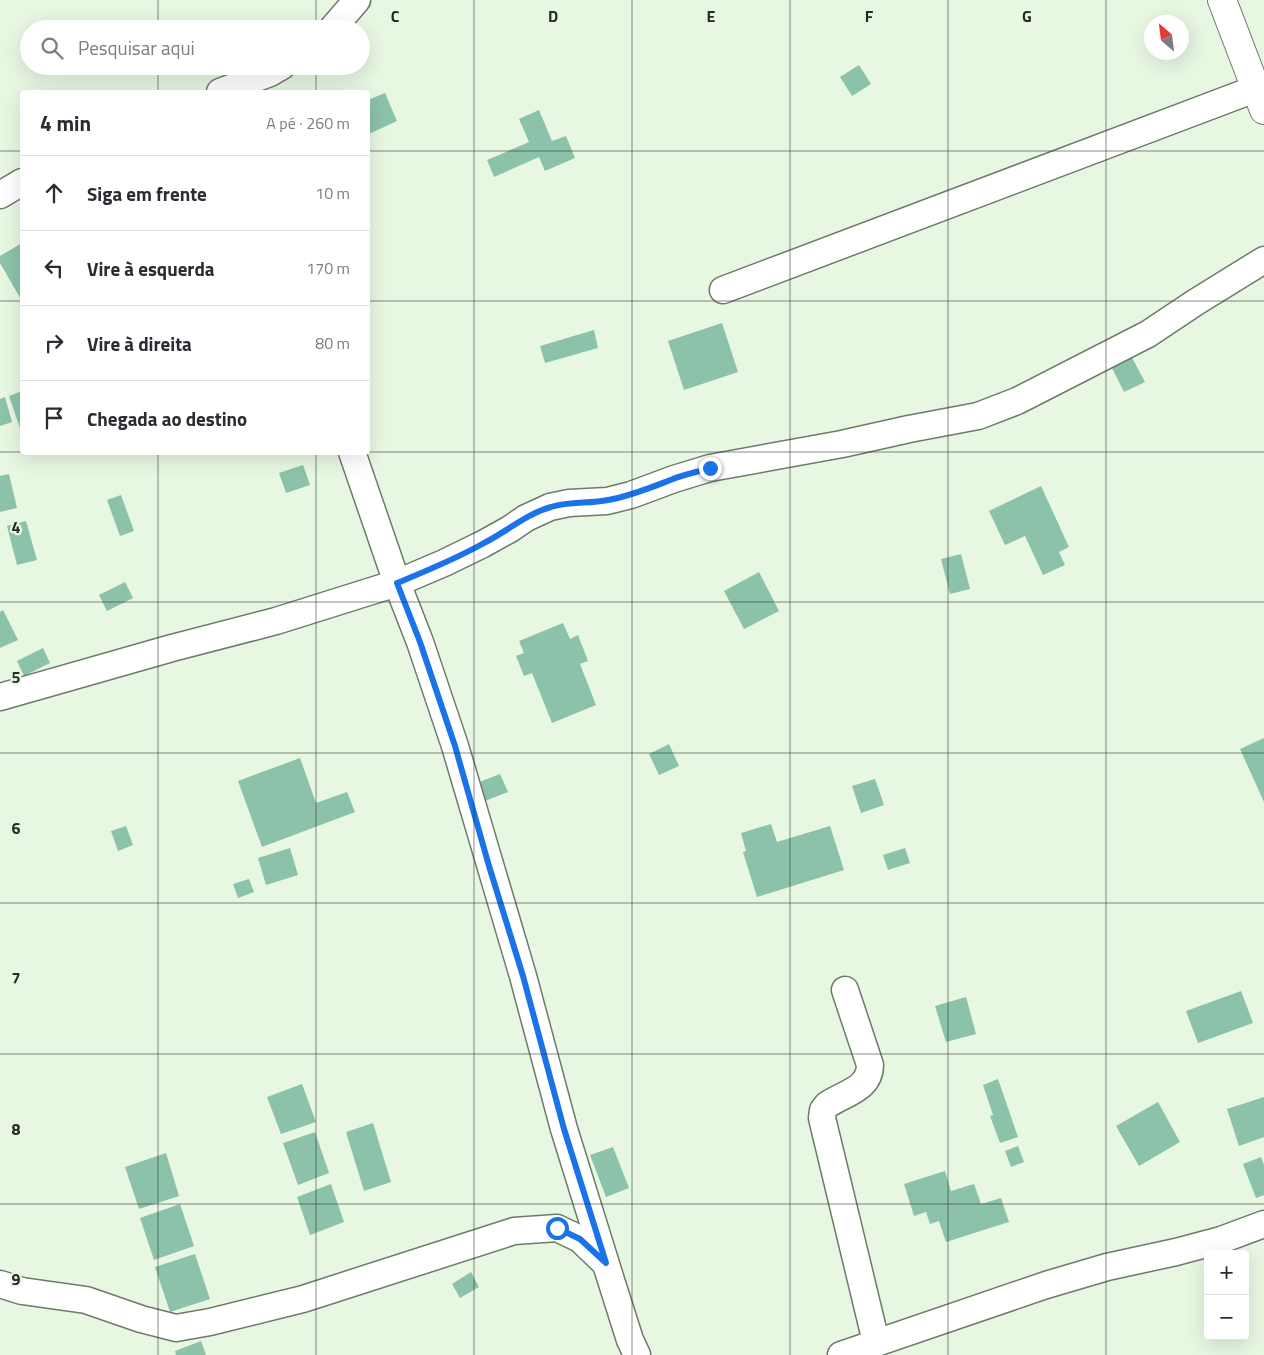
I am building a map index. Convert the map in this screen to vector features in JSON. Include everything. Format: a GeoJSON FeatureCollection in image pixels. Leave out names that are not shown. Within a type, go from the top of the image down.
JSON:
{"type":"FeatureCollection","features":[{"type":"Feature","properties":{"kind":"street"},"geometry":{"type":"LineString","coordinates":[[340,20],[357,0]]}},
{"type":"Feature","properties":{"kind":"street"},"geometry":{"type":"LineString","coordinates":[[723,290],[1259,100],[1222,0]]}},
{"type":"Feature","properties":{"kind":"street"},"geometry":{"type":"LineString","coordinates":[[228,90],[265,75]]}},
{"type":"Feature","properties":{"kind":"street"},"geometry":{"type":"LineString","coordinates":[[0,195],[20,183]]}},
{"type":"Feature","properties":{"kind":"street"},"geometry":{"type":"LineString","coordinates":[[0,697],[172,648],[276,621],[397,583],[475,548],[526,518],[550,507],[569,503],[607,501],[631,495],[710,468],[842,444],[986,413],[1017,401],[1148,334],[1264,260]]}},
{"type":"Feature","properties":{"kind":"street"},"geometry":{"type":"LineString","coordinates":[[353,455],[455,746],[523,976],[564,1129],[630,1340],[637,1355]]}},
{"type":"Feature","properties":{"kind":"street"},"geometry":{"type":"LineString","coordinates":[[846,990],[870,1065],[870,1076],[863,1085],[827,1105],[823,1110],[822,1118],[876,1342]]}},
{"type":"Feature","properties":{"kind":"street"},"geometry":{"type":"LineString","coordinates":[[841,1355],[1046,1285],[1107,1267],[1221,1240],[1264,1224]]}},
{"type":"Feature","properties":{"kind":"street"},"geometry":{"type":"LineString","coordinates":[[0,1284],[22,1291],[86,1300],[141,1319],[176,1328],[210,1322],[303,1299],[514,1232],[557,1228],[580,1239],[606,1263]]}},
{"type":"Feature","properties":{"kind":"building"},"geometry":{"type":"Polygon","coordinates":[[[859,65],[871,84],[852,96],[840,77],[859,65]]]}},
{"type":"Feature","properties":{"kind":"building"},"geometry":{"type":"Polygon","coordinates":[[[385,93],[397,121],[370,134],[370,99],[385,93]]]}},
{"type":"Feature","properties":{"kind":"building"},"geometry":{"type":"Polygon","coordinates":[[[539,110],[552,141],[566,136],[575,158],[545,171],[539,157],[494,177],[487,160],[529,142],[519,119],[539,110]]]}},
{"type":"Feature","properties":{"kind":"building"},"geometry":{"type":"Polygon","coordinates":[[[20,244],[20,298],[0,263],[0,256],[20,244]]]}},
{"type":"Feature","properties":{"kind":"building"},"geometry":{"type":"Polygon","coordinates":[[[722,323],[738,372],[684,390],[668,341],[722,323]]]}},
{"type":"Feature","properties":{"kind":"building"},"geometry":{"type":"Polygon","coordinates":[[[594,330],[598,348],[545,363],[540,346],[594,330]]]}},
{"type":"Feature","properties":{"kind":"building"},"geometry":{"type":"Polygon","coordinates":[[[1129,352],[1145,382],[1124,392],[1109,362],[1129,352]]]}},
{"type":"Feature","properties":{"kind":"building"},"geometry":{"type":"Polygon","coordinates":[[[20,392],[20,428],[9,396],[20,392]]]}},
{"type":"Feature","properties":{"kind":"building"},"geometry":{"type":"Polygon","coordinates":[[[5,397],[12,422],[0,426],[0,399],[5,397]]]}},
{"type":"Feature","properties":{"kind":"building"},"geometry":{"type":"Polygon","coordinates":[[[303,465],[310,485],[286,493],[279,473],[303,465]]]}},
{"type":"Feature","properties":{"kind":"building"},"geometry":{"type":"Polygon","coordinates":[[[9,474],[17,508],[0,512],[0,476],[9,474]]]}},
{"type":"Feature","properties":{"kind":"building"},"geometry":{"type":"Polygon","coordinates":[[[1041,486],[1069,547],[1059,552],[1065,565],[1043,575],[1025,536],[1005,545],[989,511],[1041,486]]]}},
{"type":"Feature","properties":{"kind":"building"},"geometry":{"type":"Polygon","coordinates":[[[121,495],[134,531],[120,536],[107,500],[121,495]]]}},
{"type":"Feature","properties":{"kind":"building"},"geometry":{"type":"Polygon","coordinates":[[[26,521],[37,560],[17,565],[7,526],[26,521]]]}},
{"type":"Feature","properties":{"kind":"building"},"geometry":{"type":"Polygon","coordinates":[[[961,554],[970,589],[950,594],[941,559],[961,554]]]}},
{"type":"Feature","properties":{"kind":"building"},"geometry":{"type":"Polygon","coordinates":[[[759,572],[779,611],[744,629],[724,591],[759,572]]]}},
{"type":"Feature","properties":{"kind":"building"},"geometry":{"type":"Polygon","coordinates":[[[125,582],[133,598],[107,611],[99,595],[125,582]]]}},
{"type":"Feature","properties":{"kind":"building"},"geometry":{"type":"Polygon","coordinates":[[[3,610],[18,640],[0,648],[0,612],[3,610]]]}},
{"type":"Feature","properties":{"kind":"building"},"geometry":{"type":"Polygon","coordinates":[[[563,623],[570,639],[578,635],[588,661],[580,664],[596,705],[552,723],[532,673],[524,676],[516,656],[524,653],[519,641],[563,623]]]}},
{"type":"Feature","properties":{"kind":"building"},"geometry":{"type":"Polygon","coordinates":[[[43,648],[50,663],[24,676],[17,661],[43,648]]]}},
{"type":"Feature","properties":{"kind":"building"},"geometry":{"type":"Polygon","coordinates":[[[1264,738],[1264,802],[1240,749],[1264,738]]]}},
{"type":"Feature","properties":{"kind":"building"},"geometry":{"type":"Polygon","coordinates":[[[669,744],[679,766],[659,775],[649,754],[669,744]]]}},
{"type":"Feature","properties":{"kind":"building"},"geometry":{"type":"Polygon","coordinates":[[[300,758],[316,803],[347,792],[355,812],[262,847],[238,781],[300,758]]]}},
{"type":"Feature","properties":{"kind":"building"},"geometry":{"type":"Polygon","coordinates":[[[500,774],[508,792],[485,801],[477,783],[500,774]]]}},
{"type":"Feature","properties":{"kind":"building"},"geometry":{"type":"Polygon","coordinates":[[[875,779],[884,805],[861,813],[852,786],[875,779]]]}},
{"type":"Feature","properties":{"kind":"building"},"geometry":{"type":"Polygon","coordinates":[[[771,824],[777,842],[830,826],[844,870],[757,897],[743,852],[746,851],[741,833],[771,824]]]}},
{"type":"Feature","properties":{"kind":"building"},"geometry":{"type":"Polygon","coordinates":[[[126,826],[133,845],[118,851],[111,831],[126,826]]]}},
{"type":"Feature","properties":{"kind":"building"},"geometry":{"type":"Polygon","coordinates":[[[290,848],[298,875],[266,885],[258,858],[290,848]]]}},
{"type":"Feature","properties":{"kind":"building"},"geometry":{"type":"Polygon","coordinates":[[[905,848],[910,863],[888,870],[883,855],[905,848]]]}},
{"type":"Feature","properties":{"kind":"building"},"geometry":{"type":"Polygon","coordinates":[[[249,879],[254,892],[238,898],[233,884],[249,879]]]}},
{"type":"Feature","properties":{"kind":"building"},"geometry":{"type":"Polygon","coordinates":[[[1241,991],[1253,1023],[1198,1043],[1186,1011],[1241,991]]]}},
{"type":"Feature","properties":{"kind":"building"},"geometry":{"type":"Polygon","coordinates":[[[966,997],[976,1034],[946,1042],[935,1006],[966,997]]]}},
{"type":"Feature","properties":{"kind":"building"},"geometry":{"type":"Polygon","coordinates":[[[998,1079],[1018,1137],[1000,1143],[990,1116],[993,1115],[983,1085],[998,1079]]]}},
{"type":"Feature","properties":{"kind":"building"},"geometry":{"type":"Polygon","coordinates":[[[302,1084],[316,1122],[281,1134],[267,1097],[302,1084]]]}},
{"type":"Feature","properties":{"kind":"building"},"geometry":{"type":"Polygon","coordinates":[[[1264,1097],[1264,1137],[1239,1146],[1227,1109],[1264,1097]]]}},
{"type":"Feature","properties":{"kind":"building"},"geometry":{"type":"Polygon","coordinates":[[[1158,1102],[1180,1142],[1139,1166],[1116,1126],[1158,1102]]]}},
{"type":"Feature","properties":{"kind":"building"},"geometry":{"type":"Polygon","coordinates":[[[373,1123],[391,1182],[364,1191],[346,1132],[373,1123]]]}},
{"type":"Feature","properties":{"kind":"building"},"geometry":{"type":"Polygon","coordinates":[[[315,1132],[329,1173],[298,1185],[283,1143],[315,1132]]]}},
{"type":"Feature","properties":{"kind":"building"},"geometry":{"type":"Polygon","coordinates":[[[1018,1146],[1024,1162],[1011,1167],[1005,1151],[1018,1146]]]}},
{"type":"Feature","properties":{"kind":"building"},"geometry":{"type":"Polygon","coordinates":[[[613,1147],[629,1188],[606,1197],[590,1155],[613,1147]]]}},
{"type":"Feature","properties":{"kind":"building"},"geometry":{"type":"Polygon","coordinates":[[[166,1153],[179,1196],[139,1209],[125,1167],[166,1153]]]}},
{"type":"Feature","properties":{"kind":"building"},"geometry":{"type":"Polygon","coordinates":[[[1261,1157],[1264,1165],[1264,1195],[1256,1198],[1243,1164],[1261,1157]]]}},
{"type":"Feature","properties":{"kind":"building"},"geometry":{"type":"Polygon","coordinates":[[[945,1171],[951,1191],[974,1184],[981,1204],[1001,1198],[1009,1222],[946,1242],[939,1221],[930,1224],[926,1212],[914,1216],[904,1184],[945,1171]]]}},
{"type":"Feature","properties":{"kind":"building"},"geometry":{"type":"Polygon","coordinates":[[[331,1184],[344,1222],[310,1235],[297,1197],[331,1184]]]}},
{"type":"Feature","properties":{"kind":"building"},"geometry":{"type":"Polygon","coordinates":[[[180,1204],[194,1246],[154,1260],[140,1218],[180,1204]]]}},
{"type":"Feature","properties":{"kind":"building"},"geometry":{"type":"Polygon","coordinates":[[[195,1254],[210,1299],[170,1312],[155,1267],[195,1254]]]}},
{"type":"Feature","properties":{"kind":"building"},"geometry":{"type":"Polygon","coordinates":[[[471,1272],[479,1287],[460,1298],[452,1284],[471,1272]]]}},
{"type":"Feature","properties":{"kind":"building"},"geometry":{"type":"Polygon","coordinates":[[[201,1341],[206,1355],[176,1355],[175,1351],[201,1341]]]}},
{"type":"Feature","properties":{"kind":"route"},"geometry":{"type":"LineString","coordinates":[[557,1228],[580,1239],[606,1263],[564,1129],[523,976],[455,746],[420,642],[397,583],[483,544],[526,518],[550,507],[569,503],[607,501],[631,495],[710,468]]}}]}
